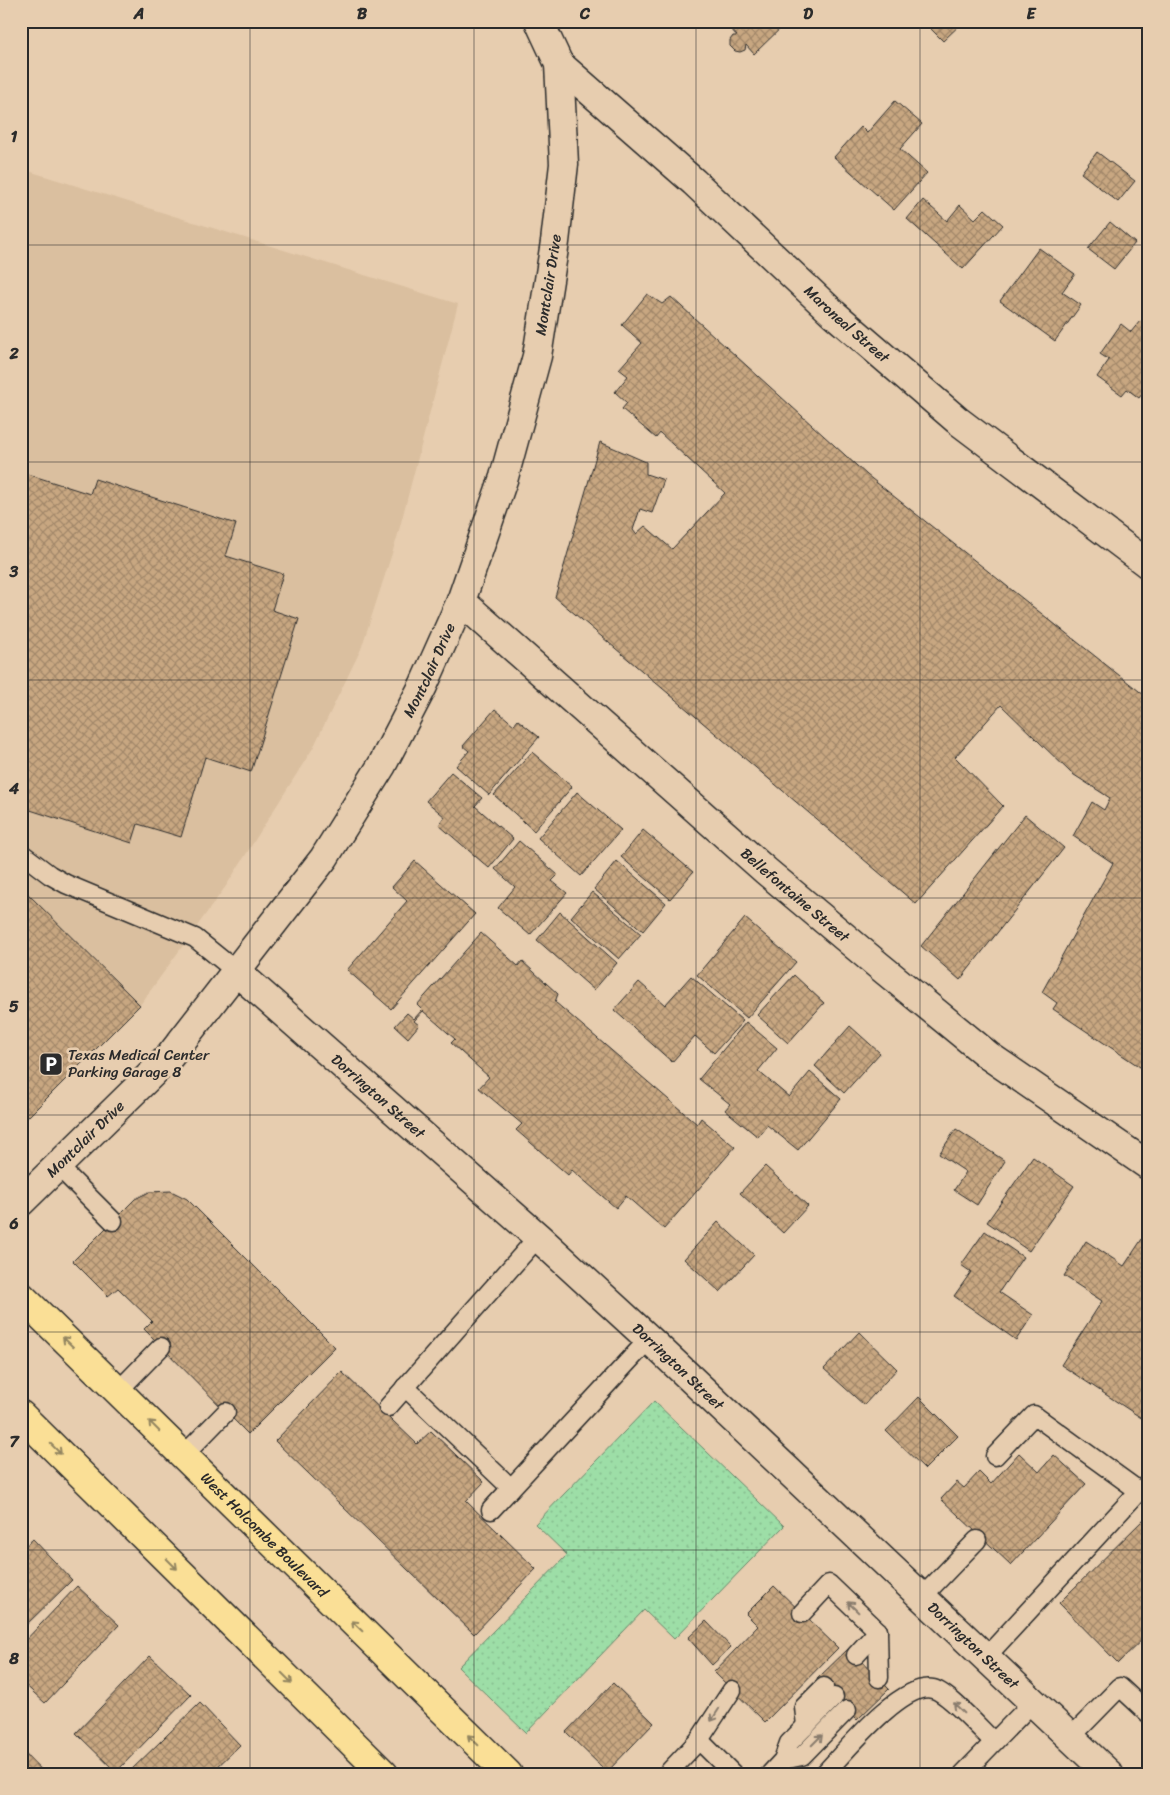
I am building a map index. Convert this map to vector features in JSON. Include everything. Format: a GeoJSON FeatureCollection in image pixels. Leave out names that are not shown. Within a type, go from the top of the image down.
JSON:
{"type":"FeatureCollection","features":[{"type":"Feature","properties":{"kind":"main road","name":"West Holcombe Boulevard"},"geometry":{"type":"LineString","coordinates":[[21,1296],[508,1774]]}},
{"type":"Feature","properties":{"kind":"main road"},"geometry":{"type":"LineString","coordinates":[[21,1415],[384,1774]]}},
{"type":"Feature","properties":{"kind":"street","name":"Montclair Drive"},"geometry":{"type":"LineString","coordinates":[[21,1202],[170,1056],[324,858],[382,765],[422,686],[461,601],[504,477],[537,356],[555,242],[564,164],[559,64],[539,21]]}},
{"type":"Feature","properties":{"kind":"street","name":"Maroneal Street"},"geometry":{"type":"LineString","coordinates":[[559,64],[694,182],[834,314],[957,420],[1149,566]]}},
{"type":"Feature","properties":{"kind":"street","name":"Bellefontaine Street"},"geometry":{"type":"LineString","coordinates":[[461,601],[766,871],[878,965],[989,1056],[1149,1166]]}},
{"type":"Feature","properties":{"kind":"street","name":"Dorrington Street"},"geometry":{"type":"LineString","coordinates":[[237,972],[538,1237],[649,1339],[1110,1774]]}},
{"type":"Feature","properties":{"kind":"lane"},"geometry":{"type":"LineString","coordinates":[[21,853],[50,875],[66,884],[195,938],[237,972]]}},
{"type":"Feature","properties":{"kind":"lane"},"geometry":{"type":"LineString","coordinates":[[58,1166],[113,1221]]}},
{"type":"Feature","properties":{"kind":"lane"},"geometry":{"type":"LineString","coordinates":[[388,1407],[538,1237]]}},
{"type":"Feature","properties":{"kind":"lane"},"geometry":{"type":"LineString","coordinates":[[491,1510],[649,1339]]}},
{"type":"Feature","properties":{"kind":"lane"},"geometry":{"type":"LineString","coordinates":[[118,1391],[161,1347]]}},
{"type":"Feature","properties":{"kind":"lane"},"geometry":{"type":"LineString","coordinates":[[406,1388],[511,1488]]}},
{"type":"Feature","properties":{"kind":"lane"},"geometry":{"type":"LineString","coordinates":[[184,1455],[226,1412]]}},
{"type":"Feature","properties":{"kind":"lane"},"geometry":{"type":"LineString","coordinates":[[986,1657],[1139,1491],[1034,1415],[995,1456]]}},
{"type":"Feature","properties":{"kind":"lane"},"geometry":{"type":"LineString","coordinates":[[922,1597],[977,1540]]}},
{"type":"Feature","properties":{"kind":"lane"},"geometry":{"type":"LineString","coordinates":[[802,1612],[829,1584],[878,1631],[870,1665]]}},
{"type":"Feature","properties":{"kind":"lane"},"geometry":{"type":"LineString","coordinates":[[1071,1737],[1120,1687],[1149,1714]]}},
{"type":"Feature","properties":{"kind":"lane"},"geometry":{"type":"LineString","coordinates":[[824,1774],[885,1710],[900,1699],[922,1688],[934,1689],[945,1695],[994,1742]]}},
{"type":"Feature","properties":{"kind":"lane"},"geometry":{"type":"LineString","coordinates":[[667,1774],[699,1740],[732,1690]]}},
{"type":"Feature","properties":{"kind":"lane"},"geometry":{"type":"LineString","coordinates":[[770,1774],[783,1760],[789,1743],[806,1726],[829,1692]]}},
{"type":"Feature","properties":{"kind":"lane"},"geometry":{"type":"LineString","coordinates":[[963,1774],[1033,1702]]}},
{"type":"Feature","properties":{"kind":"lane"},"geometry":{"type":"LineString","coordinates":[[783,1760],[802,1756],[847,1710]]}},
{"type":"Feature","properties":{"kind":"lane"},"geometry":{"type":"LineString","coordinates":[[699,1740],[733,1774]]}},
{"type":"Feature","properties":{"kind":"shaded area"},"geometry":{"type":"Polygon","coordinates":[[[22,169],[458,304],[397,538],[361,649],[313,748],[226,886],[140,1005],[21,887],[22,169]]]}},
{"type":"Feature","properties":{"kind":"green space"},"geometry":{"type":"Polygon","coordinates":[[[654,1401],[784,1526],[674,1639],[644,1610],[526,1733],[458,1667],[567,1555],[535,1524],[654,1401]]]}},
{"type":"Feature","properties":{"kind":"building"},"geometry":{"type":"Polygon","coordinates":[[[724,21],[788,21],[754,54],[746,45],[745,50],[740,52],[735,51],[730,46],[730,40],[733,36],[737,36],[724,21]]]}},
{"type":"Feature","properties":{"kind":"building"},"geometry":{"type":"Polygon","coordinates":[[[923,21],[964,21],[943,41],[923,21]]]}},
{"type":"Feature","properties":{"kind":"building"},"geometry":{"type":"Polygon","coordinates":[[[895,101],[922,124],[900,149],[927,173],[894,210],[834,157],[861,127],[867,133],[895,101]]]}},
{"type":"Feature","properties":{"kind":"building"},"geometry":{"type":"Polygon","coordinates":[[[1097,152],[1135,181],[1118,202],[1081,173],[1097,152]]]}},
{"type":"Feature","properties":{"kind":"building"},"geometry":{"type":"Polygon","coordinates":[[[923,200],[947,221],[960,205],[975,219],[985,209],[1003,225],[963,269],[907,219],[923,200]]]}},
{"type":"Feature","properties":{"kind":"building"},"geometry":{"type":"Polygon","coordinates":[[[1110,222],[1135,243],[1114,269],[1088,249],[1110,222]]]}},
{"type":"Feature","properties":{"kind":"building"},"geometry":{"type":"Polygon","coordinates":[[[1039,248],[1075,274],[1062,292],[1081,305],[1055,341],[1000,301],[1039,248]]]}},
{"type":"Feature","properties":{"kind":"building"},"geometry":{"type":"Polygon","coordinates":[[[647,294],[662,304],[671,297],[867,475],[1149,699],[1149,1073],[1053,1009],[1057,1003],[1042,992],[1113,863],[1073,836],[1092,802],[1104,810],[1110,798],[1071,773],[1001,705],[955,757],[1003,806],[916,904],[555,597],[600,442],[646,462],[646,474],[664,480],[652,513],[640,509],[633,530],[636,534],[645,526],[672,549],[725,493],[660,433],[656,438],[622,409],[627,403],[615,392],[628,376],[619,369],[642,343],[622,325],[647,294]]]}},
{"type":"Feature","properties":{"kind":"building"},"geometry":{"type":"Polygon","coordinates":[[[1140,321],[1149,327],[1149,387],[1139,398],[1127,389],[1122,395],[1097,377],[1109,360],[1100,354],[1121,324],[1131,332],[1140,321]]]}},
{"type":"Feature","properties":{"kind":"building"},"geometry":{"type":"Polygon","coordinates":[[[21,472],[90,494],[95,479],[236,524],[226,556],[283,574],[272,610],[299,619],[251,772],[205,757],[181,837],[138,824],[132,843],[21,807],[21,472]]]}},
{"type":"Feature","properties":{"kind":"building"},"geometry":{"type":"Polygon","coordinates":[[[495,709],[514,725],[518,720],[539,737],[489,795],[456,766],[469,751],[463,746],[495,709]]]}},
{"type":"Feature","properties":{"kind":"building"},"geometry":{"type":"Polygon","coordinates":[[[532,752],[572,787],[534,831],[494,795],[532,752]]]}},
{"type":"Feature","properties":{"kind":"building"},"geometry":{"type":"Polygon","coordinates":[[[451,772],[482,798],[475,806],[513,839],[489,868],[439,825],[445,817],[426,801],[451,772]]]}},
{"type":"Feature","properties":{"kind":"building"},"geometry":{"type":"Polygon","coordinates":[[[577,792],[621,830],[581,876],[538,838],[577,792]]]}},
{"type":"Feature","properties":{"kind":"building"},"geometry":{"type":"Polygon","coordinates":[[[1025,815],[1064,848],[960,980],[921,946],[1025,815]]]}},
{"type":"Feature","properties":{"kind":"building"},"geometry":{"type":"Polygon","coordinates":[[[643,830],[693,872],[670,899],[621,857],[643,830]]]}},
{"type":"Feature","properties":{"kind":"building"},"geometry":{"type":"Polygon","coordinates":[[[519,841],[558,875],[552,881],[567,893],[530,935],[498,908],[515,887],[495,869],[519,841]]]}},
{"type":"Feature","properties":{"kind":"building"},"geometry":{"type":"Polygon","coordinates":[[[415,861],[475,914],[391,1009],[347,970],[407,901],[392,887],[415,861]]]}},
{"type":"Feature","properties":{"kind":"building"},"geometry":{"type":"Polygon","coordinates":[[[617,861],[666,903],[643,931],[594,889],[617,861]]]}},
{"type":"Feature","properties":{"kind":"building","name":"Texas Medical Center Parking Garage 8"},"geometry":{"type":"Polygon","coordinates":[[[21,887],[140,1005],[21,1124],[21,887]]]}},
{"type":"Feature","properties":{"kind":"building"},"geometry":{"type":"Polygon","coordinates":[[[592,892],[641,934],[619,959],[571,917],[592,892]]]}},
{"type":"Feature","properties":{"kind":"building"},"geometry":{"type":"Polygon","coordinates":[[[560,912],[617,963],[594,990],[537,940],[560,912]]]}},
{"type":"Feature","properties":{"kind":"building"},"geometry":{"type":"Polygon","coordinates":[[[745,918],[796,962],[747,1018],[697,975],[745,918]]]}},
{"type":"Feature","properties":{"kind":"building"},"geometry":{"type":"Polygon","coordinates":[[[481,933],[518,966],[522,961],[558,994],[555,1002],[697,1124],[701,1118],[735,1147],[664,1229],[626,1196],[616,1208],[572,1170],[568,1175],[516,1130],[522,1124],[479,1088],[489,1077],[451,1043],[455,1039],[423,1011],[414,1021],[419,1025],[408,1038],[395,1026],[407,1013],[414,1019],[422,1010],[417,1005],[481,933]]]}},
{"type":"Feature","properties":{"kind":"building"},"geometry":{"type":"Polygon","coordinates":[[[794,975],[824,1003],[788,1043],[757,1015],[794,975]]]}},
{"type":"Feature","properties":{"kind":"building"},"geometry":{"type":"Polygon","coordinates":[[[691,976],[743,1021],[714,1053],[695,1036],[672,1062],[614,1010],[639,982],[665,1005],[691,976]]]}},
{"type":"Feature","properties":{"kind":"building"},"geometry":{"type":"Polygon","coordinates":[[[746,1022],[777,1048],[758,1071],[789,1097],[810,1072],[841,1099],[798,1150],[767,1125],[758,1137],[725,1110],[730,1104],[699,1079],[746,1022]]]}},
{"type":"Feature","properties":{"kind":"building"},"geometry":{"type":"Polygon","coordinates":[[[850,1026],[880,1053],[844,1093],[815,1066],[850,1026]]]}},
{"type":"Feature","properties":{"kind":"building"},"geometry":{"type":"Polygon","coordinates":[[[956,1129],[1005,1161],[977,1205],[954,1190],[966,1172],[939,1154],[956,1129]]]}},
{"type":"Feature","properties":{"kind":"building"},"geometry":{"type":"Polygon","coordinates":[[[1033,1157],[1074,1186],[1029,1251],[987,1222],[1033,1157]]]}},
{"type":"Feature","properties":{"kind":"building"},"geometry":{"type":"Polygon","coordinates":[[[765,1166],[808,1206],[783,1233],[740,1193],[765,1166]]]}},
{"type":"Feature","properties":{"kind":"building"},"geometry":{"type":"Polygon","coordinates":[[[171,1191],[187,1199],[335,1347],[248,1434],[144,1329],[152,1321],[118,1288],[108,1296],[73,1261],[135,1199],[149,1192],[171,1191]]]}},
{"type":"Feature","properties":{"kind":"building"},"geometry":{"type":"Polygon","coordinates":[[[718,1222],[754,1255],[720,1292],[684,1259],[718,1222]]]}},
{"type":"Feature","properties":{"kind":"building"},"geometry":{"type":"Polygon","coordinates":[[[985,1231],[1023,1257],[999,1292],[1033,1315],[1016,1340],[954,1296],[971,1272],[961,1265],[985,1231]]]}},
{"type":"Feature","properties":{"kind":"building"},"geometry":{"type":"Polygon","coordinates":[[[1142,1239],[1149,1243],[1149,1423],[1061,1365],[1102,1301],[1064,1276],[1086,1241],[1124,1266],[1142,1239]]]}},
{"type":"Feature","properties":{"kind":"building"},"geometry":{"type":"Polygon","coordinates":[[[859,1332],[897,1369],[864,1405],[824,1369],[859,1332]]]}},
{"type":"Feature","properties":{"kind":"building"},"geometry":{"type":"Polygon","coordinates":[[[342,1372],[417,1444],[431,1431],[484,1482],[466,1501],[536,1569],[474,1634],[275,1441],[342,1372]]]}},
{"type":"Feature","properties":{"kind":"building"},"geometry":{"type":"Polygon","coordinates":[[[919,1397],[958,1436],[925,1469],[886,1431],[919,1397]]]}},
{"type":"Feature","properties":{"kind":"building"},"geometry":{"type":"Polygon","coordinates":[[[1019,1453],[1039,1472],[1054,1455],[1086,1484],[1011,1565],[941,1499],[957,1482],[964,1488],[979,1472],[991,1484],[1019,1453]]]}},
{"type":"Feature","properties":{"kind":"building"},"geometry":{"type":"Polygon","coordinates":[[[1149,1514],[1149,1633],[1118,1663],[1059,1603],[1149,1514]]]}},
{"type":"Feature","properties":{"kind":"building"},"geometry":{"type":"Polygon","coordinates":[[[33,1539],[72,1580],[21,1630],[21,1550],[33,1539]]]}},
{"type":"Feature","properties":{"kind":"building"},"geometry":{"type":"Polygon","coordinates":[[[77,1586],[119,1625],[45,1703],[21,1681],[21,1645],[77,1586]]]}},
{"type":"Feature","properties":{"kind":"building"},"geometry":{"type":"Polygon","coordinates":[[[774,1586],[838,1648],[765,1722],[714,1672],[758,1626],[746,1614],[774,1586]]]}},
{"type":"Feature","properties":{"kind":"building"},"geometry":{"type":"Polygon","coordinates":[[[706,1621],[731,1647],[712,1665],[688,1638],[706,1621]]]}},
{"type":"Feature","properties":{"kind":"building"},"geometry":{"type":"Polygon","coordinates":[[[849,1648],[889,1689],[857,1720],[817,1679],[849,1648]]]}},
{"type":"Feature","properties":{"kind":"building"},"geometry":{"type":"Polygon","coordinates":[[[150,1656],[191,1695],[116,1772],[76,1733],[150,1656]]]}},
{"type":"Feature","properties":{"kind":"building"},"geometry":{"type":"Polygon","coordinates":[[[613,1683],[654,1723],[607,1772],[566,1732],[613,1683]]]}},
{"type":"Feature","properties":{"kind":"building"},"geometry":{"type":"Polygon","coordinates":[[[200,1703],[240,1745],[210,1774],[127,1774],[200,1703]]]}},
{"type":"Feature","properties":{"kind":"building"},"geometry":{"type":"Polygon","coordinates":[[[21,1750],[46,1774],[21,1774],[21,1750]]]}},
{"type":"Feature","properties":{"kind":"place","name":"Texas Medical Center Parking Garage 8"},"geometry":{"type":"Point","coordinates":[51,1064]}}]}
